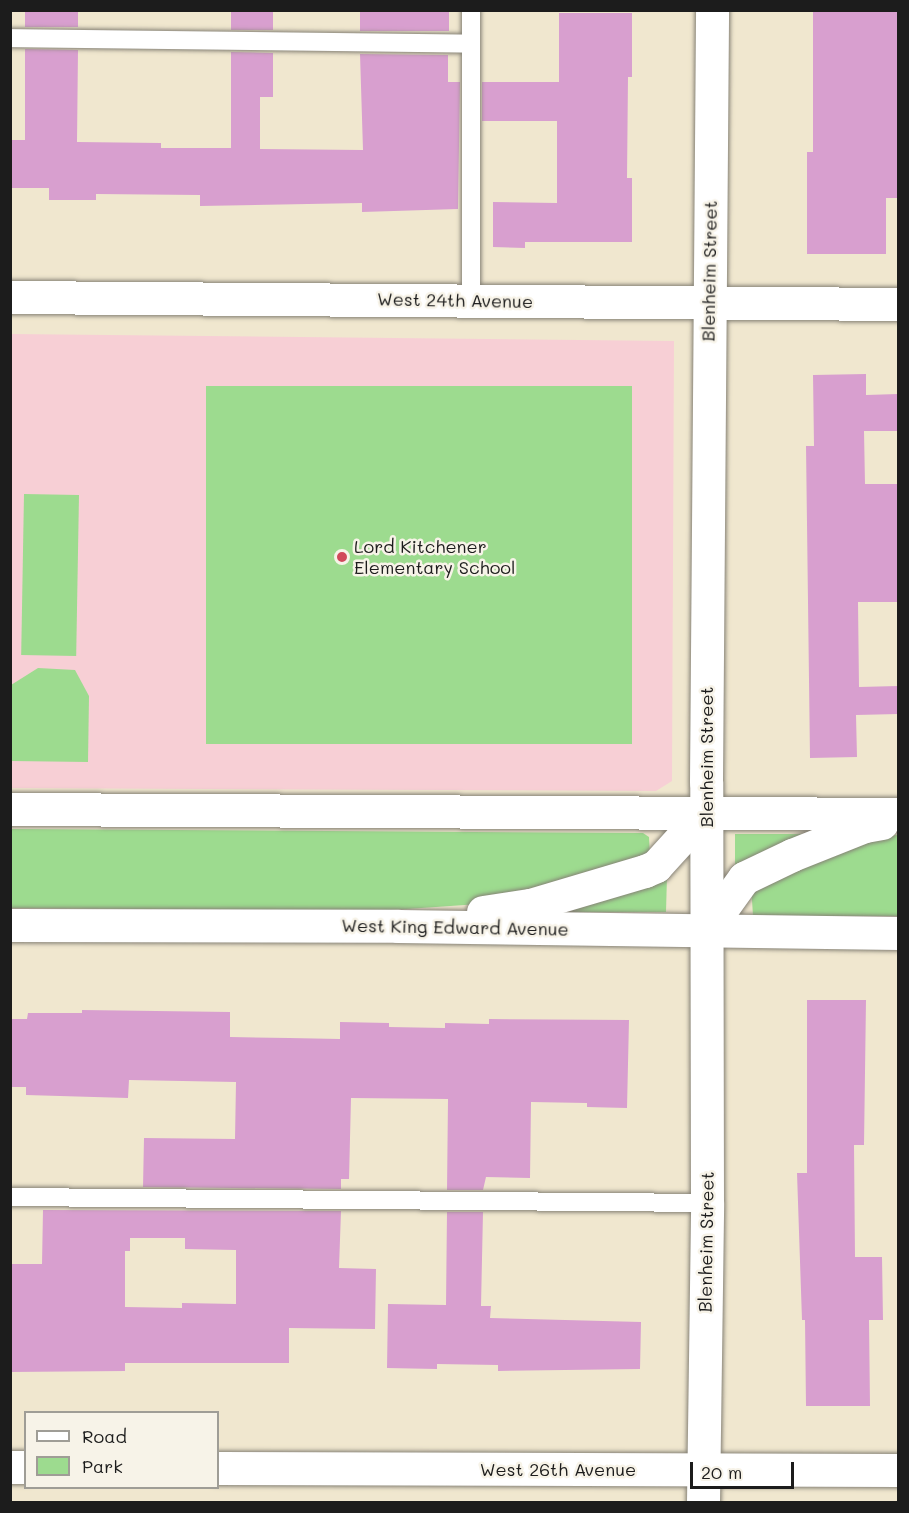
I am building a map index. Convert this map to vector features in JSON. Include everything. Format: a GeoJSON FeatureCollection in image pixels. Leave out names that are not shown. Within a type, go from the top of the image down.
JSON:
{"type":"FeatureCollection","features":[{"type":"Feature","properties":{"kind":"street","name":"Blenheim Street"},"geometry":{"type":"LineString","coordinates":[[702,1503],[707,1203],[706,811],[712,10]]}},
{"type":"Feature","properties":{"kind":"street","name":"West 24th Avenue"},"geometry":{"type":"LineString","coordinates":[[10,297],[898,304]]}},
{"type":"Feature","properties":{"kind":"street"},"geometry":{"type":"LineString","coordinates":[[10,809],[706,811],[898,814]]}},
{"type":"Feature","properties":{"kind":"street"},"geometry":{"type":"LineString","coordinates":[[398,926],[530,905],[645,871],[656,866],[706,811]]}},
{"type":"Feature","properties":{"kind":"street"},"geometry":{"type":"LineString","coordinates":[[706,931],[744,878],[792,855],[865,826],[898,820]]}},
{"type":"Feature","properties":{"kind":"street","name":"West King Edward Avenue"},"geometry":{"type":"LineString","coordinates":[[10,925],[398,926],[898,933]]}},
{"type":"Feature","properties":{"kind":"street","name":"West 26th Avenue"},"geometry":{"type":"LineString","coordinates":[[219,1468],[898,1470]]}},
{"type":"Feature","properties":{"kind":"lane"},"geometry":{"type":"LineString","coordinates":[[471,10],[471,301]]}},
{"type":"Feature","properties":{"kind":"lane"},"geometry":{"type":"LineString","coordinates":[[10,38],[471,44]]}},
{"type":"Feature","properties":{"kind":"lane"},"geometry":{"type":"LineString","coordinates":[[10,1197],[707,1203]]}},
{"type":"Feature","properties":{"kind":"shaded area","name":"Lord Kitchener Elementary School"},"geometry":{"type":"Polygon","coordinates":[[[11,334],[674,341],[672,781],[656,791],[11,788],[11,334]]]}},
{"type":"Feature","properties":{"kind":"green space"},"geometry":{"type":"Polygon","coordinates":[[[206,386],[632,386],[632,744],[206,744],[206,386]]]}},
{"type":"Feature","properties":{"kind":"green space"},"geometry":{"type":"Polygon","coordinates":[[[24,494],[79,495],[76,656],[21,655],[24,494]]]}},
{"type":"Feature","properties":{"kind":"green space"},"geometry":{"type":"Polygon","coordinates":[[[38,668],[75,670],[89,696],[88,762],[11,761],[11,685],[38,668]]]}},
{"type":"Feature","properties":{"kind":"green space"},"geometry":{"type":"Polygon","coordinates":[[[11,829],[643,833],[649,837],[650,857],[508,902],[378,911],[11,908],[11,829]]]}},
{"type":"Feature","properties":{"kind":"green space"},"geometry":{"type":"Polygon","coordinates":[[[735,834],[812,834],[735,871],[735,834]]]}},
{"type":"Feature","properties":{"kind":"green space"},"geometry":{"type":"Polygon","coordinates":[[[898,835],[898,916],[753,916],[751,885],[873,837],[898,835]]]}},
{"type":"Feature","properties":{"kind":"green space"},"geometry":{"type":"Polygon","coordinates":[[[667,876],[666,912],[566,912],[565,908],[667,876]]]}},
{"type":"Feature","properties":{"kind":"building"},"geometry":{"type":"Polygon","coordinates":[[[25,10],[78,10],[78,27],[25,27],[25,10]]]}},
{"type":"Feature","properties":{"kind":"building"},"geometry":{"type":"Polygon","coordinates":[[[231,10],[273,10],[273,30],[231,30],[231,10]]]}},
{"type":"Feature","properties":{"kind":"building"},"geometry":{"type":"Polygon","coordinates":[[[360,10],[449,10],[449,31],[360,31],[360,10]]]}},
{"type":"Feature","properties":{"kind":"building"},"geometry":{"type":"Polygon","coordinates":[[[813,10],[898,10],[898,198],[886,198],[886,254],[807,254],[807,152],[813,152],[813,10]]]}},
{"type":"Feature","properties":{"kind":"building"},"geometry":{"type":"Polygon","coordinates":[[[559,13],[632,13],[632,77],[628,77],[627,178],[632,178],[632,242],[525,242],[525,248],[493,247],[493,202],[557,203],[557,121],[482,121],[482,82],[559,82],[559,13]]]}},
{"type":"Feature","properties":{"kind":"building"},"geometry":{"type":"Polygon","coordinates":[[[25,49],[78,50],[77,142],[161,143],[161,148],[231,148],[231,52],[273,53],[273,97],[260,97],[260,149],[363,150],[360,54],[448,55],[448,82],[460,82],[458,209],[362,212],[362,203],[200,206],[200,195],[96,194],[96,200],[49,200],[49,188],[10,188],[10,140],[25,140],[25,49]]]}},
{"type":"Feature","properties":{"kind":"building"},"geometry":{"type":"Polygon","coordinates":[[[866,374],[866,395],[898,394],[898,431],[864,431],[865,484],[898,484],[898,602],[858,602],[859,687],[898,686],[898,714],[856,715],[857,757],[810,758],[806,446],[814,446],[813,375],[866,374]]]}},
{"type":"Feature","properties":{"kind":"building"},"geometry":{"type":"Polygon","coordinates":[[[807,1000],[866,1000],[864,1145],[854,1145],[855,1257],[882,1257],[883,1320],[869,1320],[870,1406],[806,1406],[805,1320],[802,1320],[797,1173],[807,1173],[807,1000]]]}},
{"type":"Feature","properties":{"kind":"building"},"geometry":{"type":"Polygon","coordinates":[[[82,1010],[230,1012],[230,1037],[340,1039],[340,1022],[389,1023],[389,1027],[445,1028],[445,1023],[489,1024],[489,1019],[629,1020],[627,1108],[587,1107],[587,1103],[531,1102],[530,1178],[486,1177],[483,1190],[447,1190],[448,1099],[351,1098],[349,1179],[341,1179],[341,1189],[143,1187],[144,1138],[235,1139],[236,1082],[129,1080],[128,1098],[26,1095],[26,1087],[10,1087],[10,1019],[27,1019],[28,1013],[82,1013],[82,1010]]]}},
{"type":"Feature","properties":{"kind":"building"},"geometry":{"type":"Polygon","coordinates":[[[43,1210],[341,1211],[339,1268],[376,1269],[375,1329],[289,1328],[289,1363],[125,1363],[125,1371],[10,1372],[10,1264],[42,1264],[43,1210]],[[130,1238],[130,1251],[125,1251],[125,1307],[182,1308],[182,1303],[236,1304],[236,1250],[185,1249],[185,1238],[130,1238]]]}},
{"type":"Feature","properties":{"kind":"building"},"geometry":{"type":"Polygon","coordinates":[[[447,1212],[483,1212],[481,1306],[491,1306],[490,1318],[641,1322],[640,1369],[498,1371],[498,1365],[437,1364],[437,1369],[387,1368],[388,1304],[446,1305],[447,1212]]]}},
{"type":"Feature","properties":{"kind":"place","name":"Lord Kitchener Elementary School"},"geometry":{"type":"Point","coordinates":[342,557]}}]}
